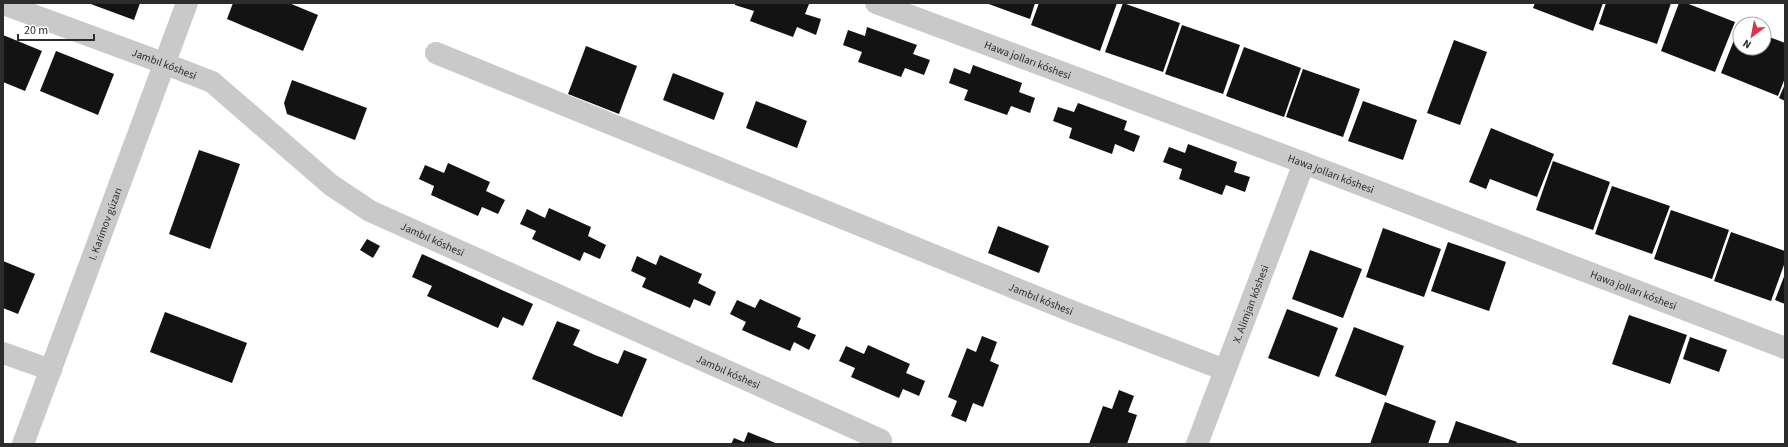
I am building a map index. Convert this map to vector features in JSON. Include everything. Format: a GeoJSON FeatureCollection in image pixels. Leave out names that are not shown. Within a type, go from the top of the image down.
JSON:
{"type":"FeatureCollection","features":[{"type":"Feature","properties":{"kind":"street","name":"I. Karimov gúzarı"},"geometry":{"type":"LineString","coordinates":[[23,444],[166,64],[187,3]]}},
{"type":"Feature","properties":{"kind":"street","name":"Hawa jolları kóshesi"},"geometry":{"type":"LineString","coordinates":[[876,3],[1304,163],[1785,348]]}},
{"type":"Feature","properties":{"kind":"street","name":"Jambıl kóshesi"},"geometry":{"type":"LineString","coordinates":[[3,4],[212,82],[331,185],[370,211],[881,440],[879,444]]}},
{"type":"Feature","properties":{"kind":"street","name":"Jambıl kóshesi"},"geometry":{"type":"LineString","coordinates":[[436,53],[1076,313],[1226,370]]}},
{"type":"Feature","properties":{"kind":"street","name":"X. Alimjan kóshesi"},"geometry":{"type":"LineString","coordinates":[[1197,444],[1304,163]]}},
{"type":"Feature","properties":{"kind":"street"},"geometry":{"type":"LineString","coordinates":[[3,353],[51,370]]}},
{"type":"Feature","properties":{"kind":"building"},"geometry":{"type":"Polygon","coordinates":[[[88,3],[140,3],[134,20],[88,3]]]}},
{"type":"Feature","properties":{"kind":"building"},"geometry":{"type":"Polygon","coordinates":[[[233,3],[289,3],[318,15],[303,51],[227,19],[233,3]]]}},
{"type":"Feature","properties":{"kind":"building"},"geometry":{"type":"Polygon","coordinates":[[[735,3],[806,3],[809,4],[805,14],[821,19],[816,35],[797,27],[793,37],[750,21],[754,11],[735,5],[735,3]]]}},
{"type":"Feature","properties":{"kind":"building"},"geometry":{"type":"Polygon","coordinates":[[[986,3],[1035,3],[1030,19],[986,3]]]}},
{"type":"Feature","properties":{"kind":"building"},"geometry":{"type":"Polygon","coordinates":[[[1039,3],[1117,3],[1100,51],[1031,25],[1039,3]]]}},
{"type":"Feature","properties":{"kind":"building"},"geometry":{"type":"Polygon","coordinates":[[[1123,3],[1180,23],[1163,72],[1105,52],[1123,3]]]}},
{"type":"Feature","properties":{"kind":"building"},"geometry":{"type":"Polygon","coordinates":[[[1535,3],[1603,3],[1593,31],[1533,8],[1535,3]]]}},
{"type":"Feature","properties":{"kind":"building"},"geometry":{"type":"Polygon","coordinates":[[[1606,3],[1671,3],[1657,44],[1599,24],[1606,3]]]}},
{"type":"Feature","properties":{"kind":"building"},"geometry":{"type":"Polygon","coordinates":[[[1679,3],[1686,3],[1732,21],[1732,30],[1715,72],[1661,51],[1679,3]]]}},
{"type":"Feature","properties":{"kind":"building"},"geometry":{"type":"Polygon","coordinates":[[[1182,25],[1240,45],[1223,94],[1165,74],[1182,25]]]}},
{"type":"Feature","properties":{"kind":"building"},"geometry":{"type":"Polygon","coordinates":[[[867,27],[917,45],[913,54],[930,60],[924,75],[905,68],[901,77],[858,62],[862,52],[843,45],[848,30],[865,36],[867,27]]]}},
{"type":"Feature","properties":{"kind":"building"},"geometry":{"type":"Polygon","coordinates":[[[3,35],[42,51],[25,91],[3,82],[3,35]]]}},
{"type":"Feature","properties":{"kind":"building"},"geometry":{"type":"Polygon","coordinates":[[[1772,38],[1785,43],[1785,78],[1778,96],[1721,73],[1732,45],[1732,56],[1772,56],[1772,38]]]}},
{"type":"Feature","properties":{"kind":"building"},"geometry":{"type":"Polygon","coordinates":[[[1454,40],[1487,52],[1460,125],[1427,113],[1454,40]]]}},
{"type":"Feature","properties":{"kind":"building"},"geometry":{"type":"Polygon","coordinates":[[[586,46],[637,66],[619,114],[568,94],[586,46]]]}},
{"type":"Feature","properties":{"kind":"building"},"geometry":{"type":"Polygon","coordinates":[[[1244,47],[1301,68],[1284,117],[1226,96],[1244,47]]]}},
{"type":"Feature","properties":{"kind":"building"},"geometry":{"type":"Polygon","coordinates":[[[56,51],[114,74],[98,115],[40,91],[56,51]]]}},
{"type":"Feature","properties":{"kind":"building"},"geometry":{"type":"Polygon","coordinates":[[[973,65],[1022,83],[1019,92],[1035,98],[1030,113],[1011,106],[1007,115],[964,100],[968,90],[949,83],[954,68],[970,74],[973,65]]]}},
{"type":"Feature","properties":{"kind":"building"},"geometry":{"type":"Polygon","coordinates":[[[1303,69],[1360,89],[1343,137],[1286,117],[1303,69]]]}},
{"type":"Feature","properties":{"kind":"building"},"geometry":{"type":"Polygon","coordinates":[[[673,73],[724,93],[714,120],[663,100],[673,73]]]}},
{"type":"Feature","properties":{"kind":"building"},"geometry":{"type":"Polygon","coordinates":[[[292,80],[367,108],[355,140],[287,114],[284,103],[292,80]]]}},
{"type":"Feature","properties":{"kind":"building"},"geometry":{"type":"Polygon","coordinates":[[[1785,84],[1785,101],[1779,98],[1785,84]]]}},
{"type":"Feature","properties":{"kind":"building"},"geometry":{"type":"Polygon","coordinates":[[[756,101],[807,121],[797,148],[746,128],[756,101]]]}},
{"type":"Feature","properties":{"kind":"building"},"geometry":{"type":"Polygon","coordinates":[[[1363,101],[1417,120],[1403,160],[1348,141],[1363,101]]]}},
{"type":"Feature","properties":{"kind":"building"},"geometry":{"type":"Polygon","coordinates":[[[1078,103],[1127,121],[1124,130],[1140,136],[1134,152],[1115,144],[1112,154],[1069,138],[1072,128],[1053,121],[1058,107],[1074,112],[1078,103]]]}},
{"type":"Feature","properties":{"kind":"building"},"geometry":{"type":"Polygon","coordinates":[[[1491,128],[1554,154],[1537,197],[1490,179],[1486,189],[1469,182],[1491,128]]]}},
{"type":"Feature","properties":{"kind":"building"},"geometry":{"type":"Polygon","coordinates":[[[1188,144],[1237,162],[1234,172],[1250,177],[1245,192],[1226,185],[1222,195],[1179,179],[1182,169],[1163,162],[1169,147],[1185,153],[1188,144]]]}},
{"type":"Feature","properties":{"kind":"building"},"geometry":{"type":"Polygon","coordinates":[[[199,150],[240,164],[210,249],[169,234],[199,150]]]}},
{"type":"Feature","properties":{"kind":"building"},"geometry":{"type":"Polygon","coordinates":[[[1553,161],[1610,182],[1593,230],[1536,210],[1553,161]]]}},
{"type":"Feature","properties":{"kind":"building"},"geometry":{"type":"Polygon","coordinates":[[[448,163],[490,182],[486,191],[505,200],[498,214],[482,207],[478,216],[431,195],[434,186],[419,179],[425,165],[444,173],[448,163]]]}},
{"type":"Feature","properties":{"kind":"building"},"geometry":{"type":"Polygon","coordinates":[[[1612,186],[1670,206],[1652,254],[1595,234],[1612,186]]]}},
{"type":"Feature","properties":{"kind":"building"},"geometry":{"type":"Polygon","coordinates":[[[549,208],[591,227],[588,236],[606,245],[600,259],[584,252],[580,261],[532,239],[536,231],[520,224],[527,209],[545,218],[549,208]]]}},
{"type":"Feature","properties":{"kind":"building"},"geometry":{"type":"Polygon","coordinates":[[[1671,210],[1729,230],[1712,279],[1654,259],[1671,210]]]}},
{"type":"Feature","properties":{"kind":"building"},"geometry":{"type":"Polygon","coordinates":[[[998,226],[1049,246],[1039,273],[988,253],[998,226]]]}},
{"type":"Feature","properties":{"kind":"building"},"geometry":{"type":"Polygon","coordinates":[[[1383,228],[1441,249],[1424,297],[1366,277],[1383,228]]]}},
{"type":"Feature","properties":{"kind":"building"},"geometry":{"type":"Polygon","coordinates":[[[1731,232],[1785,251],[1785,262],[1771,301],[1714,281],[1731,232]]]}},
{"type":"Feature","properties":{"kind":"building"},"geometry":{"type":"Polygon","coordinates":[[[367,239],[380,246],[373,258],[360,250],[367,239]]]}},
{"type":"Feature","properties":{"kind":"building"},"geometry":{"type":"Polygon","coordinates":[[[1448,242],[1506,262],[1489,311],[1431,291],[1448,242]]]}},
{"type":"Feature","properties":{"kind":"building"},"geometry":{"type":"Polygon","coordinates":[[[1310,250],[1362,269],[1343,318],[1292,299],[1310,250]]]}},
{"type":"Feature","properties":{"kind":"building"},"geometry":{"type":"Polygon","coordinates":[[[422,254],[533,304],[523,326],[503,317],[498,328],[427,296],[432,286],[412,277],[422,254]]]}},
{"type":"Feature","properties":{"kind":"building"},"geometry":{"type":"Polygon","coordinates":[[[660,255],[702,274],[698,283],[716,292],[710,306],[694,299],[690,308],[642,287],[646,278],[631,271],[637,256],[656,265],[660,255]]]}},
{"type":"Feature","properties":{"kind":"building"},"geometry":{"type":"Polygon","coordinates":[[[3,261],[35,274],[18,314],[3,308],[3,261]]]}},
{"type":"Feature","properties":{"kind":"building"},"geometry":{"type":"Polygon","coordinates":[[[1785,274],[1785,304],[1775,300],[1785,274]]]}},
{"type":"Feature","properties":{"kind":"building"},"geometry":{"type":"Polygon","coordinates":[[[760,299],[801,318],[797,327],[816,335],[809,350],[794,342],[790,351],[742,330],[746,322],[730,314],[737,300],[755,308],[760,299]]]}},
{"type":"Feature","properties":{"kind":"building"},"geometry":{"type":"Polygon","coordinates":[[[1287,309],[1338,328],[1319,377],[1268,358],[1287,309]]]}},
{"type":"Feature","properties":{"kind":"building"},"geometry":{"type":"Polygon","coordinates":[[[165,312],[247,343],[232,383],[150,352],[165,312]]]}},
{"type":"Feature","properties":{"kind":"building"},"geometry":{"type":"Polygon","coordinates":[[[1629,315],[1687,335],[1670,384],[1612,364],[1629,315]]]}},
{"type":"Feature","properties":{"kind":"building"},"geometry":{"type":"Polygon","coordinates":[[[557,321],[580,330],[573,345],[595,355],[618,364],[624,350],[647,359],[622,417],[532,379],[557,321]]]}},
{"type":"Feature","properties":{"kind":"building"},"geometry":{"type":"Polygon","coordinates":[[[1354,327],[1404,346],[1386,396],[1335,376],[1354,327]]]}},
{"type":"Feature","properties":{"kind":"building"},"geometry":{"type":"Polygon","coordinates":[[[982,336],[997,342],[990,361],[999,365],[983,407],[973,403],[966,422],[951,416],[957,401],[948,397],[967,348],[976,352],[982,336]]]}},
{"type":"Feature","properties":{"kind":"building"},"geometry":{"type":"Polygon","coordinates":[[[1690,337],[1727,350],[1719,372],[1683,359],[1690,337]]]}},
{"type":"Feature","properties":{"kind":"building"},"geometry":{"type":"Polygon","coordinates":[[[868,345],[910,364],[906,373],[925,381],[919,396],[903,389],[899,398],[851,377],[855,368],[839,361],[846,346],[864,354],[868,345]]]}},
{"type":"Feature","properties":{"kind":"building"},"geometry":{"type":"Polygon","coordinates":[[[1119,390],[1134,396],[1128,412],[1137,415],[1127,444],[1089,444],[1103,406],[1112,409],[1119,390]]]}},
{"type":"Feature","properties":{"kind":"building"},"geometry":{"type":"Polygon","coordinates":[[[1385,402],[1436,421],[1428,444],[1370,444],[1385,402]]]}},
{"type":"Feature","properties":{"kind":"building"},"geometry":{"type":"Polygon","coordinates":[[[1456,421],[1517,442],[1516,444],[1448,444],[1456,421]]]}},
{"type":"Feature","properties":{"kind":"building"},"geometry":{"type":"Polygon","coordinates":[[[748,432],[778,444],[731,444],[734,438],[744,442],[748,432]]]}}]}
